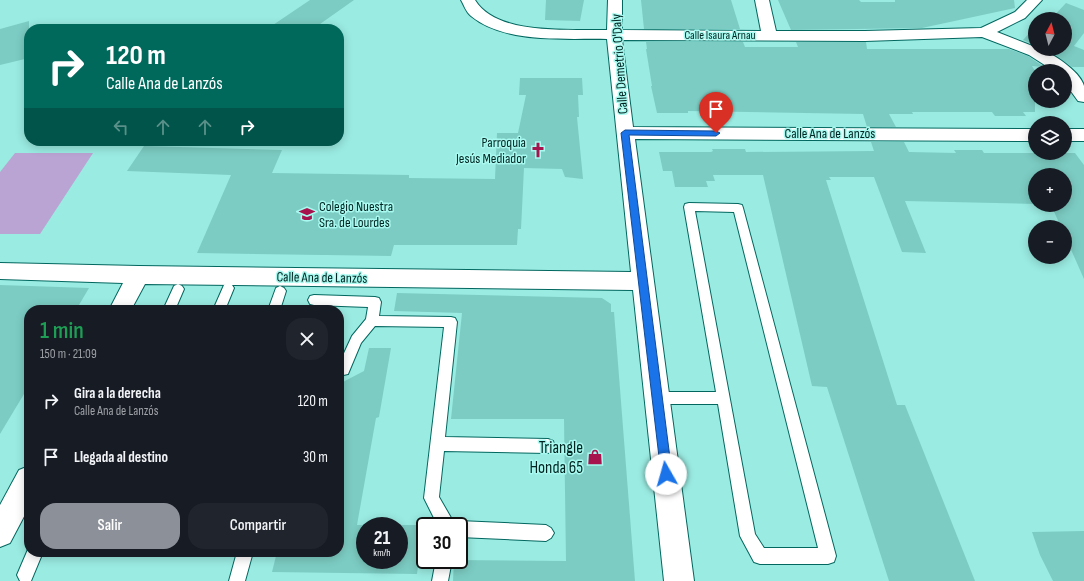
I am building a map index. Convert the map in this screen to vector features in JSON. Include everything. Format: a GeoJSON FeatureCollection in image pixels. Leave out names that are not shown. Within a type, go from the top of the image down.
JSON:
{"type":"FeatureCollection","features":[{"type":"Feature","properties":{"kind":"street","name":"Calle Isaura Arnau"},"geometry":{"type":"LineString","coordinates":[[468,0],[475,12],[496,24],[520,32],[614,35],[865,36],[984,32]]}},
{"type":"Feature","properties":{"kind":"street","name":"Calle Demetrio O'Daly"},"geometry":{"type":"LineString","coordinates":[[615,0],[614,35],[679,581]]}},
{"type":"Feature","properties":{"kind":"street"},"geometry":{"type":"LineString","coordinates":[[762,0],[769,35]]}},
{"type":"Feature","properties":{"kind":"street"},"geometry":{"type":"LineString","coordinates":[[984,32],[1020,15],[1035,0]]}},
{"type":"Feature","properties":{"kind":"street"},"geometry":{"type":"LineString","coordinates":[[984,32],[1035,52],[1064,70],[1084,97]]}},
{"type":"Feature","properties":{"kind":"street","name":"Calle Ana de Lanzós"},"geometry":{"type":"LineString","coordinates":[[625,133],[1028,135]]}},
{"type":"Feature","properties":{"kind":"street"},"geometry":{"type":"LineString","coordinates":[[1072,135],[1084,135]]}},
{"type":"Feature","properties":{"kind":"street","name":"Calle Ana de Lanzós"},"geometry":{"type":"LineString","coordinates":[[0,271],[139,275],[643,281]]}},
{"type":"Feature","properties":{"kind":"street"},"geometry":{"type":"LineString","coordinates":[[123,305],[139,275]]}},
{"type":"Feature","properties":{"kind":"street"},"geometry":{"type":"LineString","coordinates":[[0,533],[24,488]]}},
{"type":"Feature","properties":{"kind":"lane"},"geometry":{"type":"LineString","coordinates":[[689,207],[738,208],[828,556],[760,556],[748,536],[724,398],[689,207]]}},
{"type":"Feature","properties":{"kind":"lane"},"geometry":{"type":"LineString","coordinates":[[221,305],[228,288]]}},
{"type":"Feature","properties":{"kind":"lane"},"geometry":{"type":"LineString","coordinates":[[171,305],[178,289]]}},
{"type":"Feature","properties":{"kind":"lane"},"geometry":{"type":"LineString","coordinates":[[276,305],[280,291]]}},
{"type":"Feature","properties":{"kind":"lane"},"geometry":{"type":"LineString","coordinates":[[314,300],[375,302],[372,321],[356,340],[344,368]]}},
{"type":"Feature","properties":{"kind":"lane"},"geometry":{"type":"LineString","coordinates":[[372,321],[451,322],[431,498],[443,517]]}},
{"type":"Feature","properties":{"kind":"lane"},"geometry":{"type":"LineString","coordinates":[[657,398],[724,398]]}},
{"type":"Feature","properties":{"kind":"lane"},"geometry":{"type":"LineString","coordinates":[[437,444],[548,446]]}},
{"type":"Feature","properties":{"kind":"lane"},"geometry":{"type":"LineString","coordinates":[[468,529],[546,533]]}},
{"type":"Feature","properties":{"kind":"lane"},"geometry":{"type":"LineString","coordinates":[[25,575],[33,557]]}},
{"type":"Feature","properties":{"kind":"lane"},"geometry":{"type":"LineString","coordinates":[[237,581],[244,557]]}},
{"type":"Feature","properties":{"kind":"lane"},"geometry":{"type":"LineString","coordinates":[[440,581],[442,569]]}},
{"type":"Feature","properties":{"kind":"shaded area"},"geometry":{"type":"Polygon","coordinates":[[[15,153],[93,153],[40,234],[0,234],[0,172],[15,153]]]}},
{"type":"Feature","properties":{"kind":"building"},"geometry":{"type":"Polygon","coordinates":[[[310,0],[354,0],[320,24],[274,24],[310,0]]]}},
{"type":"Feature","properties":{"kind":"building"},"geometry":{"type":"Polygon","coordinates":[[[546,0],[584,0],[580,21],[545,20],[546,0]]]}},
{"type":"Feature","properties":{"kind":"building"},"geometry":{"type":"Polygon","coordinates":[[[641,0],[731,0],[740,29],[644,29],[641,0]]]}},
{"type":"Feature","properties":{"kind":"building"},"geometry":{"type":"Polygon","coordinates":[[[778,0],[859,0],[861,2],[895,2],[895,0],[1014,0],[1015,8],[922,28],[791,30],[778,0]]]}},
{"type":"Feature","properties":{"kind":"building"},"geometry":{"type":"Polygon","coordinates":[[[1066,3],[1084,10],[1084,33],[1074,46],[1084,50],[1084,67],[1072,67],[1072,64],[1068,64],[1057,56],[1072,56],[1072,12],[1058,12],[1066,3]]]}},
{"type":"Feature","properties":{"kind":"building"},"geometry":{"type":"Polygon","coordinates":[[[29,21],[29,24],[24,24],[24,59],[0,65],[0,29],[29,21]]]}},
{"type":"Feature","properties":{"kind":"building"},"geometry":{"type":"Polygon","coordinates":[[[1028,35],[1028,42],[1023,40],[1028,35]]]}},
{"type":"Feature","properties":{"kind":"building"},"geometry":{"type":"Polygon","coordinates":[[[646,42],[743,42],[745,47],[798,47],[796,42],[866,42],[867,49],[1009,49],[1028,56],[1040,64],[1028,64],[1028,108],[1035,108],[1035,112],[1023,112],[1026,116],[995,116],[992,112],[912,112],[913,114],[889,114],[896,127],[867,127],[863,114],[688,111],[688,113],[657,113],[651,86],[646,42]]]}},
{"type":"Feature","properties":{"kind":"building"},"geometry":{"type":"Polygon","coordinates":[[[520,78],[582,78],[583,95],[578,95],[579,117],[577,117],[583,179],[565,177],[562,169],[524,168],[521,229],[518,229],[517,245],[394,245],[391,256],[197,253],[231,175],[127,171],[144,146],[282,150],[272,173],[409,175],[409,178],[495,179],[497,133],[518,133],[526,95],[519,95],[520,78]]]}},
{"type":"Feature","properties":{"kind":"building"},"geometry":{"type":"Polygon","coordinates":[[[871,142],[904,142],[909,152],[956,153],[954,150],[982,150],[984,153],[1028,153],[1028,160],[1072,160],[1072,153],[1075,153],[1084,165],[1084,279],[1072,252],[1072,220],[1058,220],[1054,212],[1072,212],[1072,168],[1028,168],[1028,204],[905,201],[926,253],[902,252],[874,177],[829,177],[831,180],[826,180],[897,405],[905,405],[975,581],[889,581],[827,387],[812,386],[763,175],[713,175],[715,181],[706,181],[708,187],[675,187],[672,171],[663,171],[659,152],[711,152],[713,151],[712,149],[745,149],[746,152],[874,151],[871,142]]]}},
{"type":"Feature","properties":{"kind":"building"},"geometry":{"type":"Polygon","coordinates":[[[0,285],[89,288],[79,305],[24,305],[24,394],[0,434],[0,285]]]}},
{"type":"Feature","properties":{"kind":"building","name":"Triangle Honda 65"},"geometry":{"type":"Polygon","coordinates":[[[397,293],[602,298],[611,304],[611,312],[614,312],[635,581],[453,581],[454,569],[468,569],[468,560],[566,561],[564,419],[451,419],[462,313],[394,311],[397,293]]]}},
{"type":"Feature","properties":{"kind":"building"},"geometry":{"type":"Polygon","coordinates":[[[369,348],[391,348],[379,417],[376,418],[358,517],[356,517],[356,569],[408,569],[408,525],[416,525],[417,574],[272,572],[276,557],[344,557],[344,381],[364,371],[369,348]]]}},
{"type":"Feature","properties":{"kind":"building"},"geometry":{"type":"Polygon","coordinates":[[[1084,531],[1084,581],[1053,581],[1040,555],[1032,532],[1084,531]]]}},
{"type":"Feature","properties":{"kind":"place","name":"Parroquia Jesús Mediador"},"geometry":{"type":"Point","coordinates":[538,150]}},
{"type":"Feature","properties":{"kind":"place","name":"Colegio Nuestra Sra. de Lourdes"},"geometry":{"type":"Point","coordinates":[307,214]}},
{"type":"Feature","properties":{"kind":"place","name":"Triangle Honda 65"},"geometry":{"type":"Point","coordinates":[595,457]}},
{"type":"Feature","properties":{"kind":"route"},"geometry":{"type":"LineString","coordinates":[[666,474],[625,133],[716,133]]}}]}
